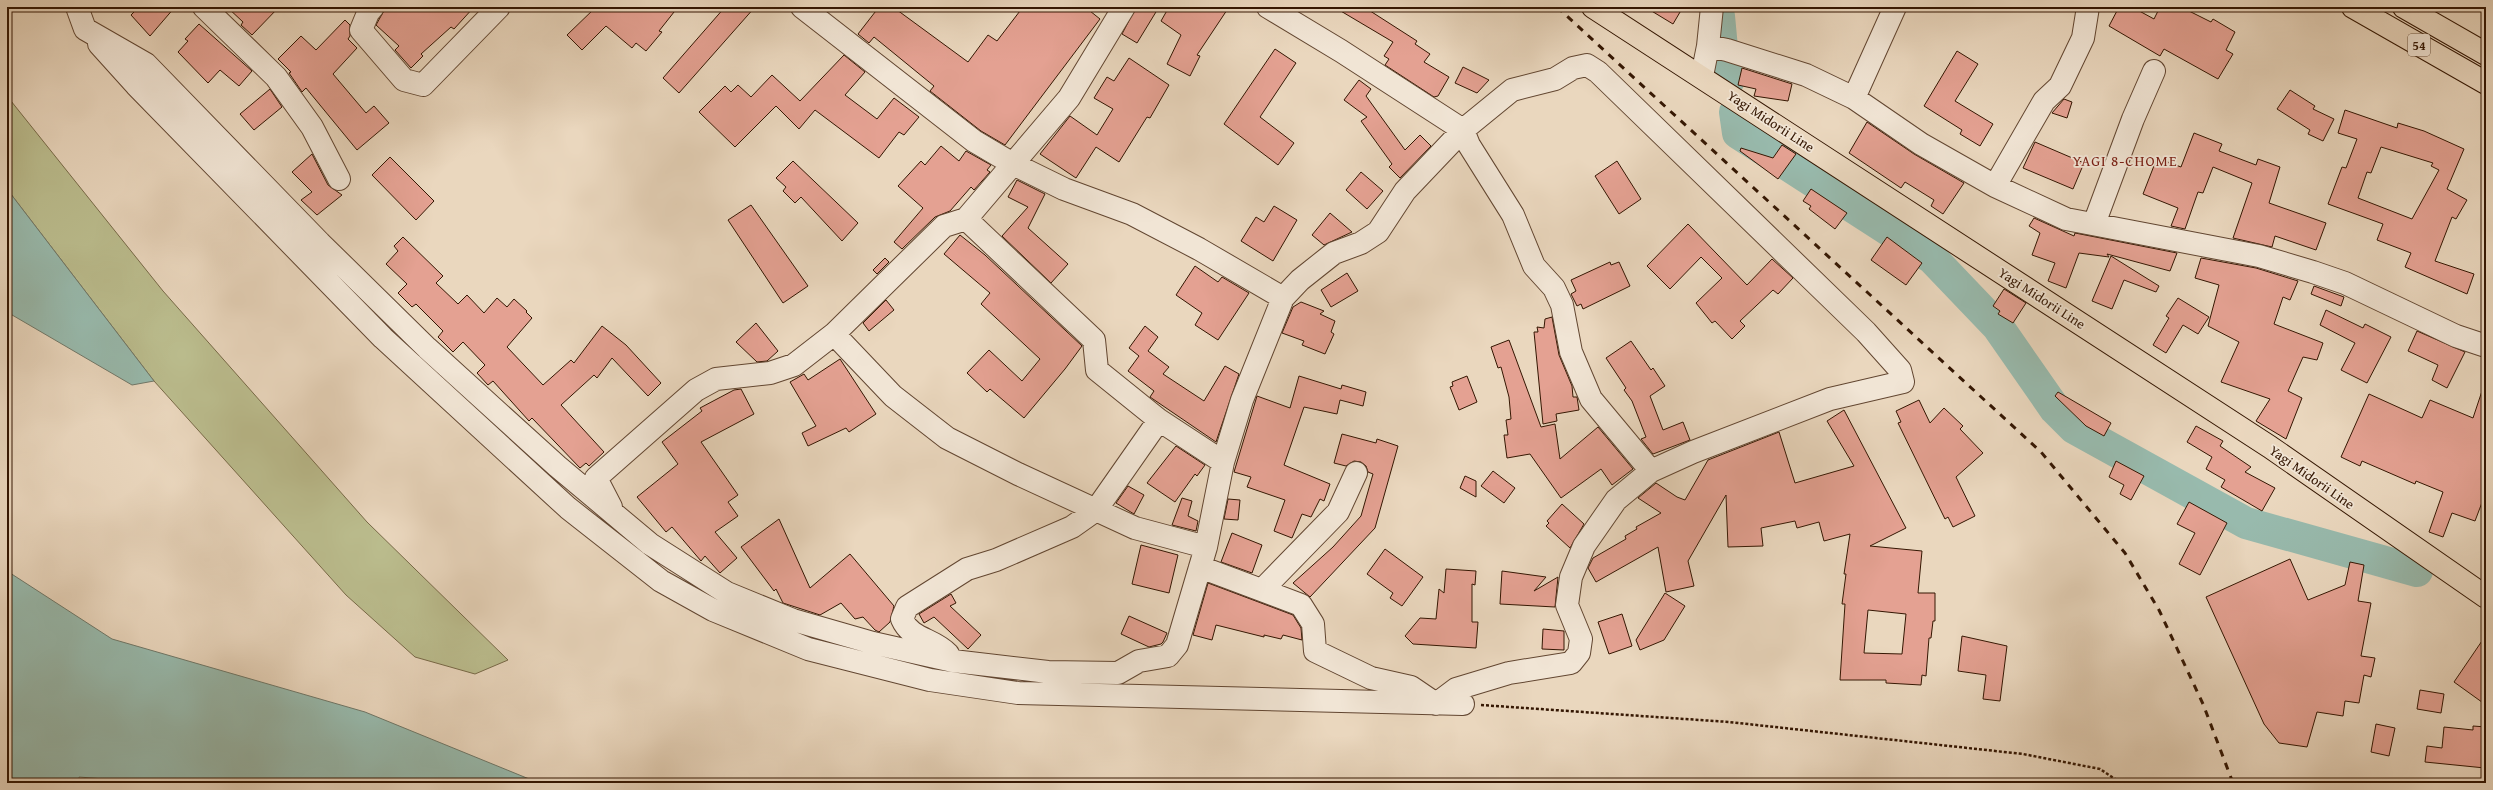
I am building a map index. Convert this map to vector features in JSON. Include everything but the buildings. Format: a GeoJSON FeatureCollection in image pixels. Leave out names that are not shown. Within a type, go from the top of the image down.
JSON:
{"type":"FeatureCollection","features":[{"type":"Feature","properties":{"kind":"main road","name":"Yagi Midorii Line"},"geometry":{"type":"LineString","coordinates":[[1593,7],[1702,76],[2270,447],[2486,597]]}},
{"type":"Feature","properties":{"kind":"main road","name":"54"},"geometry":{"type":"LineString","coordinates":[[2353,7],[2486,83]]}},
{"type":"Feature","properties":{"kind":"main road","name":"54"},"geometry":{"type":"LineString","coordinates":[[2404,7],[2486,54]]}},
{"type":"Feature","properties":{"kind":"street"},"geometry":{"type":"LineString","coordinates":[[66,7],[136,85],[383,338],[568,508],[661,581],[713,610],[808,649],[930,680],[1026,693],[1463,704]]}},
{"type":"Feature","properties":{"kind":"street"},"geometry":{"type":"LineString","coordinates":[[77,7],[86,29],[146,64],[320,243],[427,348],[557,466],[650,544],[727,593],[793,620],[873,643],[953,660],[1048,672],[1118,673],[1139,661],[1168,656],[1177,645],[1203,557],[1223,462],[1242,400],[1283,298],[1300,280],[1334,253],[1361,243],[1378,232],[1405,191],[1463,130],[1512,90],[1555,79],[1573,68],[1587,65],[1598,72],[1807,274],[1900,370],[1903,382],[1830,399],[1693,452],[1651,471],[1616,500],[1584,546],[1571,577],[1568,605],[1581,639],[1579,653],[1571,663],[1509,673],[1456,689],[1436,704]]}},
{"type":"Feature","properties":{"kind":"street"},"geometry":{"type":"LineString","coordinates":[[204,7],[276,77],[312,127],[339,179]]}},
{"type":"Feature","properties":{"kind":"street"},"geometry":{"type":"LineString","coordinates":[[373,7],[368,13],[361,30],[404,80],[423,84],[499,7]]}},
{"type":"Feature","properties":{"kind":"street"},"geometry":{"type":"LineString","coordinates":[[802,7],[974,141],[1012,164],[1064,189],[1132,214],[1199,249],[1283,298]]}},
{"type":"Feature","properties":{"kind":"street"},"geometry":{"type":"LineString","coordinates":[[661,581],[656,559],[623,529],[596,478],[696,390],[716,379],[770,373],[794,365],[834,334],[944,226],[966,219],[1069,98],[1124,7]]}},
{"type":"Feature","properties":{"kind":"street"},"geometry":{"type":"LineString","coordinates":[[1268,7],[1341,51],[1463,130],[1470,145],[1513,215],[1534,266],[1554,288],[1560,300],[1571,352],[1591,399],[1651,471]]}},
{"type":"Feature","properties":{"kind":"street"},"geometry":{"type":"LineString","coordinates":[[1702,76],[1716,48],[1712,7]]}},
{"type":"Feature","properties":{"kind":"street"},"geometry":{"type":"LineString","coordinates":[[1854,98],[1895,7]]}},
{"type":"Feature","properties":{"kind":"street"},"geometry":{"type":"LineString","coordinates":[[1995,186],[2044,101],[2060,86],[2083,38],[2088,7]]}},
{"type":"Feature","properties":{"kind":"street"},"geometry":{"type":"LineString","coordinates":[[1716,48],[1806,75],[1854,98],[1921,144],[1995,186],[2066,219],[2259,256],[2313,272],[2345,283],[2456,336],[2486,346]]}},
{"type":"Feature","properties":{"kind":"street"},"geometry":{"type":"LineString","coordinates":[[2094,224],[2133,119],[2154,71]]}},
{"type":"Feature","properties":{"kind":"street"},"geometry":{"type":"LineString","coordinates":[[966,219],[1094,340],[1097,370],[1159,420],[1223,462]]}},
{"type":"Feature","properties":{"kind":"street"},"geometry":{"type":"LineString","coordinates":[[834,334],[893,396],[947,438],[1096,510],[1203,557],[1262,590],[1301,605],[1313,624],[1314,651],[1371,678],[1411,687],[1436,704]]}},
{"type":"Feature","properties":{"kind":"street"},"geometry":{"type":"LineString","coordinates":[[953,660],[942,648],[907,629],[902,619],[907,607],[967,569],[996,560],[1072,527],[1096,510],[1159,420]]}},
{"type":"Feature","properties":{"kind":"street"},"geometry":{"type":"LineString","coordinates":[[1262,590],[1338,512],[1356,473]]}},
{"type":"Feature","properties":{"kind":"path"},"geometry":{"type":"LineString","coordinates":[[1463,704],[1729,722],[2023,754],[2100,769],[2121,783]]}},
{"type":"Feature","properties":{"kind":"green space"},"geometry":{"type":"Polygon","coordinates":[[[7,96],[163,291],[367,522],[508,660],[475,674],[415,657],[346,595],[154,381],[7,189],[7,96]]]}},
{"type":"Feature","properties":{"kind":"shaded area"},"geometry":{"type":"Polygon","coordinates":[[[7,189],[154,381],[132,385],[7,312],[7,189]]]}},
{"type":"Feature","properties":{"kind":"shaded area"},"geometry":{"type":"Polygon","coordinates":[[[7,571],[112,639],[365,712],[539,783],[155,783],[79,777],[80,783],[7,783],[7,571]]]}},
{"type":"Feature","properties":{"kind":"waterway"},"geometry":{"type":"LineString","coordinates":[[1719,16],[1723,59],[1729,80]]}},
{"type":"Feature","properties":{"kind":"waterway"},"geometry":{"type":"LineString","coordinates":[[1735,112],[1738,133],[1932,258],[1998,327],[2055,409],[2074,428],[2246,523],[2417,571]]}},
{"type":"Feature","properties":{"kind":"railway"},"geometry":{"type":"LineString","coordinates":[[1557,7],[2041,452],[2125,553],[2159,610],[2203,704],[2233,783]]}},
{"type":"Feature","properties":{"kind":"district","name":"YAGI 8-CHOME"},"geometry":{"type":"Point","coordinates":[2125,161]}}]}
